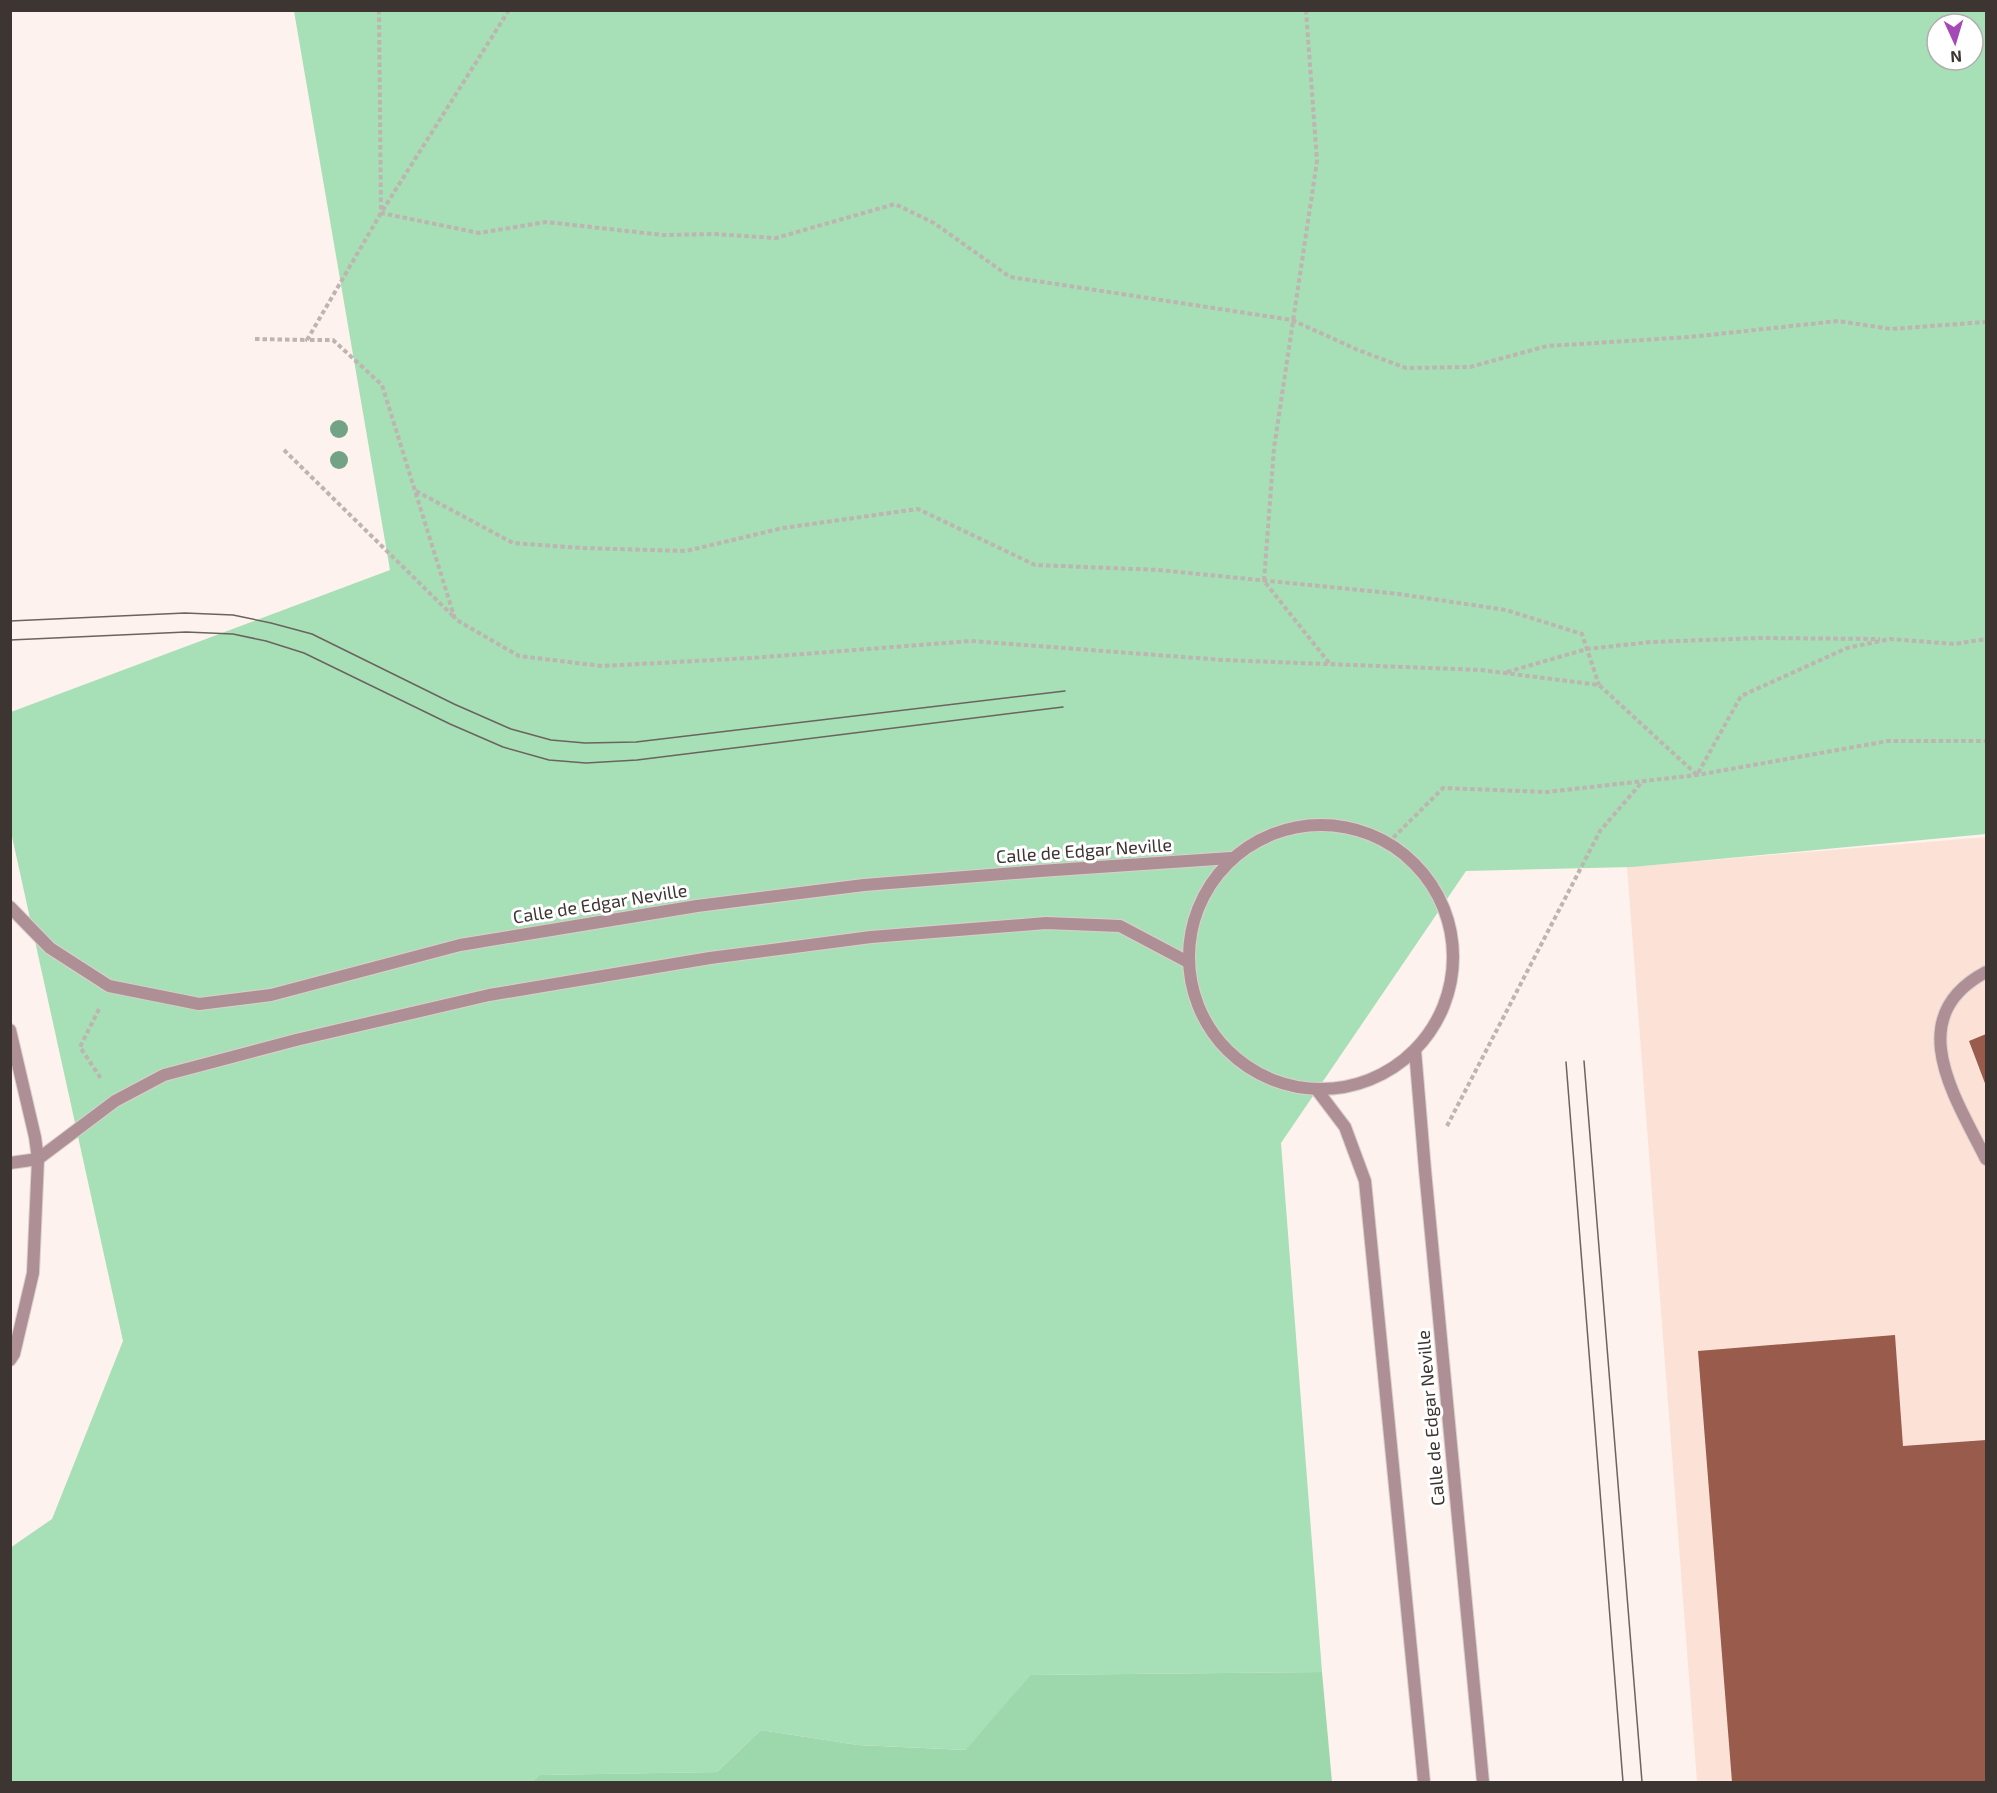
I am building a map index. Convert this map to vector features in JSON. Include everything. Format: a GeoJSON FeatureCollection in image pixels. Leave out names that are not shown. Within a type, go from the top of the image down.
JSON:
{"type":"FeatureCollection","features":[{"type":"Feature","properties":{"kind":"street"},"geometry":{"type":"LineString","coordinates":[[1307,825],[1349,827],[1388,843],[1419,868],[1442,901],[1453,940],[1452,980],[1439,1018],[1415,1050],[1387,1072],[1353,1085],[1317,1090],[1278,1083],[1243,1064],[1214,1036],[1195,1001],[1188,962],[1192,924],[1207,888],[1231,858],[1267,836],[1307,825]]}},
{"type":"Feature","properties":{"kind":"street","name":"Calle de Edgar Neville"},"geometry":{"type":"LineString","coordinates":[[10,907],[50,948],[110,986],[199,1004],[271,995],[460,945],[697,906],[864,885],[1231,858]]}},
{"type":"Feature","properties":{"kind":"street"},"geometry":{"type":"LineString","coordinates":[[10,1163],[38,1159],[115,1101],[164,1075],[296,1040],[489,995],[710,958],[871,937],[1046,923],[1120,926],[1188,962]]}},
{"type":"Feature","properties":{"kind":"street"},"geometry":{"type":"LineString","coordinates":[[1986,972],[1970,981],[1954,995],[1943,1017],[1940,1042],[1943,1065],[1953,1095],[1986,1159]]}},
{"type":"Feature","properties":{"kind":"street"},"geometry":{"type":"LineString","coordinates":[[10,1029],[14,1059],[35,1137],[38,1159],[33,1273],[14,1354],[10,1360]]}},
{"type":"Feature","properties":{"kind":"street","name":"Calle de Edgar Neville"},"geometry":{"type":"LineString","coordinates":[[1415,1050],[1483,1782]]}},
{"type":"Feature","properties":{"kind":"street"},"geometry":{"type":"LineString","coordinates":[[1317,1090],[1345,1127],[1365,1181],[1424,1782]]}},
{"type":"Feature","properties":{"kind":"path"},"geometry":{"type":"LineString","coordinates":[[379,10],[381,213]]}},
{"type":"Feature","properties":{"kind":"path"},"geometry":{"type":"LineString","coordinates":[[307,340],[381,213],[509,10]]}},
{"type":"Feature","properties":{"kind":"path"},"geometry":{"type":"LineString","coordinates":[[1306,10],[1317,161],[1275,447],[1264,580],[1330,665]]}},
{"type":"Feature","properties":{"kind":"path"},"geometry":{"type":"LineString","coordinates":[[381,213],[479,233],[546,222],[663,235],[716,234],[776,238],[895,204],[934,223],[1010,277],[1292,320],[1358,350],[1406,368],[1470,367],[1547,346],[1690,337],[1838,321],[1891,329],[1986,322]]}},
{"type":"Feature","properties":{"kind":"path"},"geometry":{"type":"LineString","coordinates":[[255,339],[333,340],[382,385],[455,619]]}},
{"type":"Feature","properties":{"kind":"path"},"geometry":{"type":"LineString","coordinates":[[284,450],[455,619],[519,656],[602,666],[751,658],[970,641],[1223,660],[1481,670],[1599,685]]}},
{"type":"Feature","properties":{"kind":"path"},"geometry":{"type":"LineString","coordinates":[[415,490],[513,543],[686,552],[783,528],[918,509],[1035,565],[1159,570],[1264,580],[1399,594],[1506,610],[1582,634],[1599,685],[1697,775]]}},
{"type":"Feature","properties":{"kind":"path"},"geometry":{"type":"LineString","coordinates":[[1505,673],[1587,650],[1651,642],[1760,638],[1890,639],[1955,644],[1986,639]]}},
{"type":"Feature","properties":{"kind":"path"},"geometry":{"type":"LineString","coordinates":[[1697,775],[1741,696],[1847,648],[1890,639]]}},
{"type":"Feature","properties":{"kind":"path"},"geometry":{"type":"LineString","coordinates":[[1388,843],[1443,788],[1547,792],[1697,775],[1888,741],[1986,741]]}},
{"type":"Feature","properties":{"kind":"path"},"geometry":{"type":"LineString","coordinates":[[1446,1128],[1600,831],[1642,781]]}},
{"type":"Feature","properties":{"kind":"path"},"geometry":{"type":"LineString","coordinates":[[110,986],[80,1047],[115,1101]]}},
{"type":"Feature","properties":{"kind":"shaded area"},"geometry":{"type":"Polygon","coordinates":[[[1986,837],[1986,1782],[1697,1782],[1627,867],[1986,837]]]}},
{"type":"Feature","properties":{"kind":"green space"},"geometry":{"type":"Polygon","coordinates":[[[294,11],[1986,11],[1986,834],[1632,867],[1466,871],[1281,1143],[1322,1672],[1030,1675],[967,1750],[858,1745],[761,1730],[717,1772],[539,1775],[532,1782],[11,1782],[10,1548],[52,1519],[123,1341],[11,832],[11,712],[390,570],[294,11]]]}},
{"type":"Feature","properties":{"kind":"green space"},"geometry":{"type":"Polygon","coordinates":[[[1322,1672],[1332,1782],[532,1782],[539,1775],[717,1772],[761,1730],[858,1745],[966,1750],[1030,1675],[1322,1672]]]}},
{"type":"Feature","properties":{"kind":"building"},"geometry":{"type":"Polygon","coordinates":[[[1986,1034],[1986,1086],[1969,1041],[1986,1034]]]}},
{"type":"Feature","properties":{"kind":"building"},"geometry":{"type":"Polygon","coordinates":[[[1895,1335],[1903,1446],[1986,1440],[1986,1782],[1732,1782],[1698,1351],[1895,1335]]]}},
{"type":"Feature","properties":{"kind":"tram line"},"geometry":{"type":"LineString","coordinates":[[10,621],[185,613],[233,615],[271,623],[312,634],[454,704],[511,729],[551,740],[585,743],[636,742],[1065,691]]}},
{"type":"Feature","properties":{"kind":"tram line"},"geometry":{"type":"LineString","coordinates":[[10,640],[186,632],[233,634],[266,641],[304,653],[450,724],[503,747],[549,760],[586,763],[637,760],[1063,707]]}},
{"type":"Feature","properties":{"kind":"tram line"},"geometry":{"type":"LineString","coordinates":[[1584,1061],[1642,1782]]}},
{"type":"Feature","properties":{"kind":"tram line"},"geometry":{"type":"LineString","coordinates":[[1566,1062],[1623,1782]]}}]}
